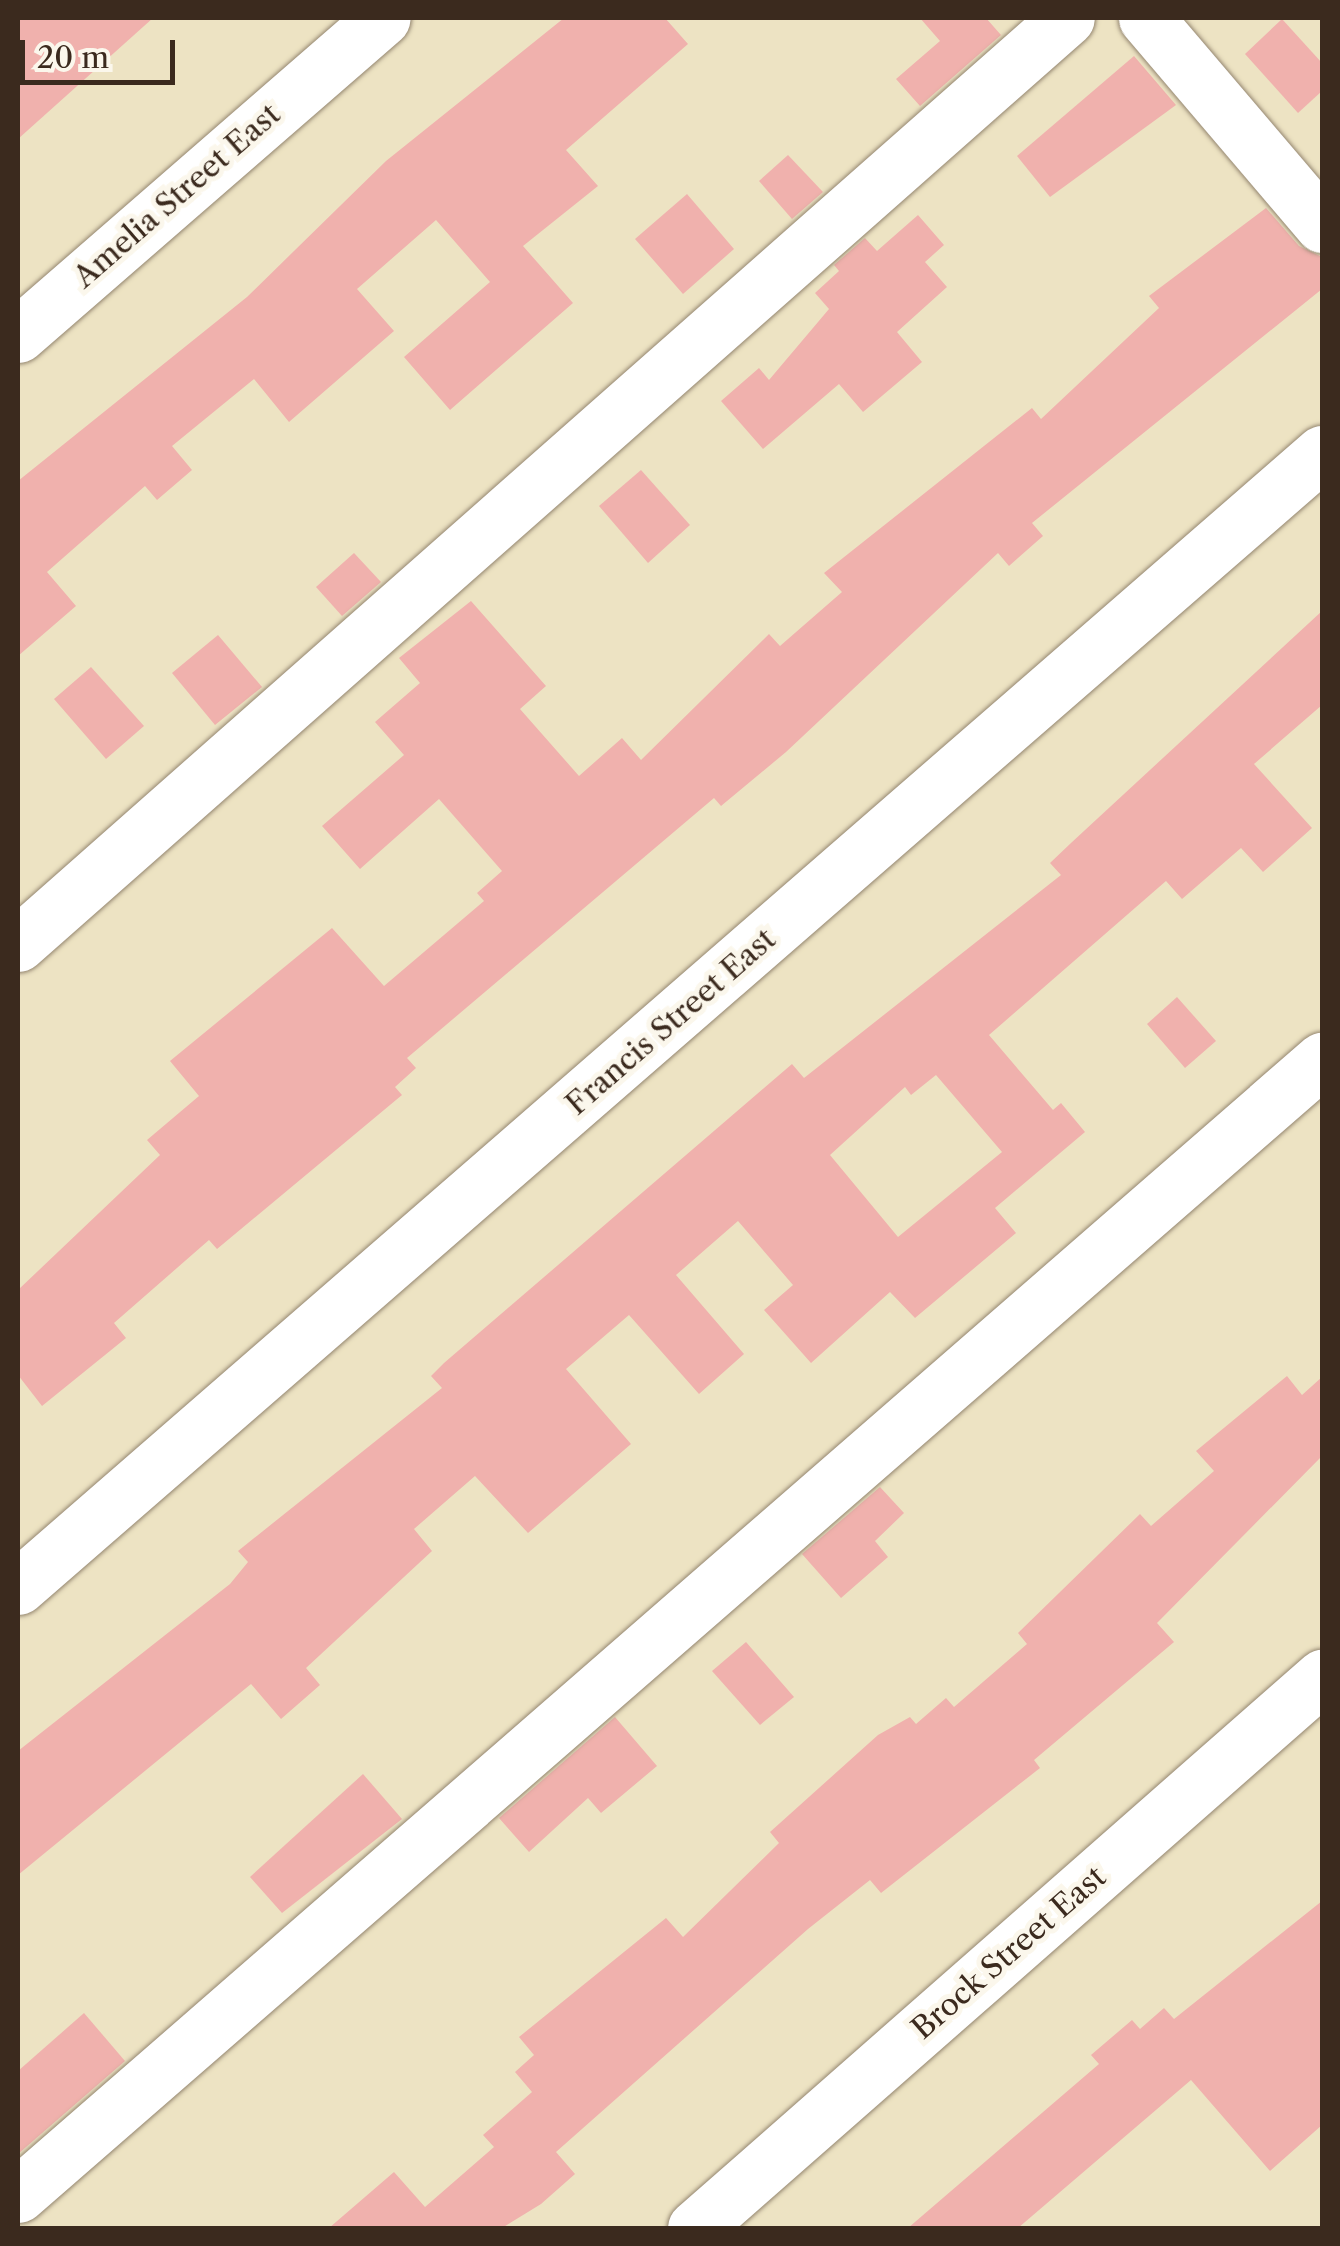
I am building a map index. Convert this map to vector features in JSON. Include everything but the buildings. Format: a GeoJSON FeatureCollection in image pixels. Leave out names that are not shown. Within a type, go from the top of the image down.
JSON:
{"type":"FeatureCollection","features":[{"type":"Feature","properties":{"kind":"street","name":"Amelia Street East"},"geometry":{"type":"LineString","coordinates":[[18,335],[383,18]]}},
{"type":"Feature","properties":{"kind":"street"},"geometry":{"type":"LineString","coordinates":[[18,944],[1067,18]]}},
{"type":"Feature","properties":{"kind":"street"},"geometry":{"type":"LineString","coordinates":[[1146,18],[1322,225]]}},
{"type":"Feature","properties":{"kind":"street","name":"Francis Street East"},"geometry":{"type":"LineString","coordinates":[[18,1587],[1322,453]]}},
{"type":"Feature","properties":{"kind":"street"},"geometry":{"type":"LineString","coordinates":[[18,2195],[1322,1060]]}},
{"type":"Feature","properties":{"kind":"street","name":"Brock Street East"},"geometry":{"type":"LineString","coordinates":[[695,2228],[1322,1677]]}}]}
